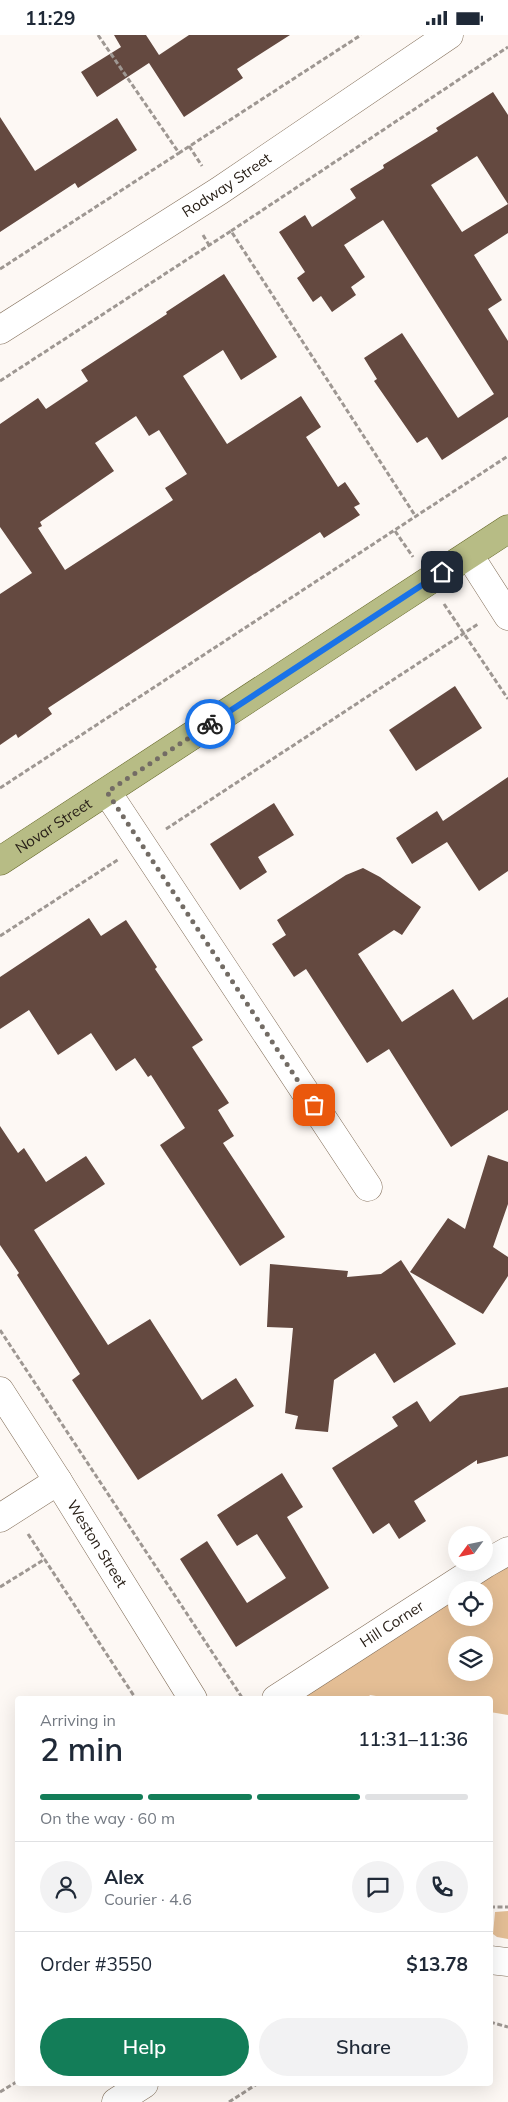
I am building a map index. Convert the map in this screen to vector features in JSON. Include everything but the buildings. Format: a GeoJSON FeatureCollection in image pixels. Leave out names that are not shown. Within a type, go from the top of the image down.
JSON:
{"type":"FeatureCollection","features":[{"type":"Feature","properties":{"kind":"main road","name":"Novar Street"},"geometry":{"type":"LineString","coordinates":[[0,861],[508,529]]}},
{"type":"Feature","properties":{"kind":"street","name":"Rodway Street"},"geometry":{"type":"LineString","coordinates":[[0,330],[218,191],[449,35]]}},
{"type":"Feature","properties":{"kind":"street"},"geometry":{"type":"LineString","coordinates":[[469,555],[505,612]]}},
{"type":"Feature","properties":{"kind":"street"},"geometry":{"type":"LineString","coordinates":[[107,792],[368,1187]]}},
{"type":"Feature","properties":{"kind":"street","name":"Weston Street"},"geometry":{"type":"LineString","coordinates":[[0,1391],[191,1696]]}},
{"type":"Feature","properties":{"kind":"street"},"geometry":{"type":"LineString","coordinates":[[6,1514],[58,1481]]}},
{"type":"Feature","properties":{"kind":"street","name":"Hill Corner"},"geometry":{"type":"LineString","coordinates":[[281,1696],[508,1551]]}},
{"type":"Feature","properties":{"kind":"street"},"geometry":{"type":"LineString","coordinates":[[493,1960],[508,1962]]}},
{"type":"Feature","properties":{"kind":"street"},"geometry":{"type":"LineString","coordinates":[[116,2102],[141,2086]]}},
{"type":"Feature","properties":{"kind":"path"},"geometry":{"type":"LineString","coordinates":[[98,35],[179,153]]}},
{"type":"Feature","properties":{"kind":"path"},"geometry":{"type":"LineString","coordinates":[[0,269],[361,35]]}},
{"type":"Feature","properties":{"kind":"path"},"geometry":{"type":"LineString","coordinates":[[0,381],[231,231],[508,47]]}},
{"type":"Feature","properties":{"kind":"path"},"geometry":{"type":"LineString","coordinates":[[231,231],[416,517]]}},
{"type":"Feature","properties":{"kind":"path"},"geometry":{"type":"LineString","coordinates":[[0,788],[508,456]]}},
{"type":"Feature","properties":{"kind":"path"},"geometry":{"type":"LineString","coordinates":[[395,531],[508,699]]}},
{"type":"Feature","properties":{"kind":"path"},"geometry":{"type":"LineString","coordinates":[[0,936],[464,633],[505,612]]}},
{"type":"Feature","properties":{"kind":"path"},"geometry":{"type":"LineString","coordinates":[[0,1330],[241,1696]]}},
{"type":"Feature","properties":{"kind":"path"},"geometry":{"type":"LineString","coordinates":[[6,1514],[45,1559],[134,1696]]}},
{"type":"Feature","properties":{"kind":"path"},"geometry":{"type":"LineString","coordinates":[[0,1587],[45,1559]]}},
{"type":"Feature","properties":{"kind":"path"},"geometry":{"type":"LineString","coordinates":[[493,1907],[508,1907]]}},
{"type":"Feature","properties":{"kind":"path"},"geometry":{"type":"LineString","coordinates":[[493,2023],[508,2027]]}},
{"type":"Feature","properties":{"kind":"path"},"geometry":{"type":"LineString","coordinates":[[0,2093],[15,2083]]}},
{"type":"Feature","properties":{"kind":"path"},"geometry":{"type":"LineString","coordinates":[[229,2102],[254,2086]]}},
{"type":"Feature","properties":{"kind":"shaded area"},"geometry":{"type":"Polygon","coordinates":[[[508,1565],[508,1715],[493,1712],[493,1696],[306,1696],[448,1604],[448,1626],[493,1626],[493,1581],[483,1581],[508,1565]]]}},
{"type":"Feature","properties":{"kind":"shaded area"},"geometry":{"type":"Polygon","coordinates":[[[508,1911],[508,1939],[497,1937],[493,1934],[495,1912],[508,1911]]]}},
{"type":"Feature","properties":{"kind":"way so far"},"geometry":{"type":"LineString","coordinates":[[210,724],[107,792],[314,1105]]}},
{"type":"Feature","properties":{"kind":"route"},"geometry":{"type":"LineString","coordinates":[[210,724],[442,572]]}}]}
